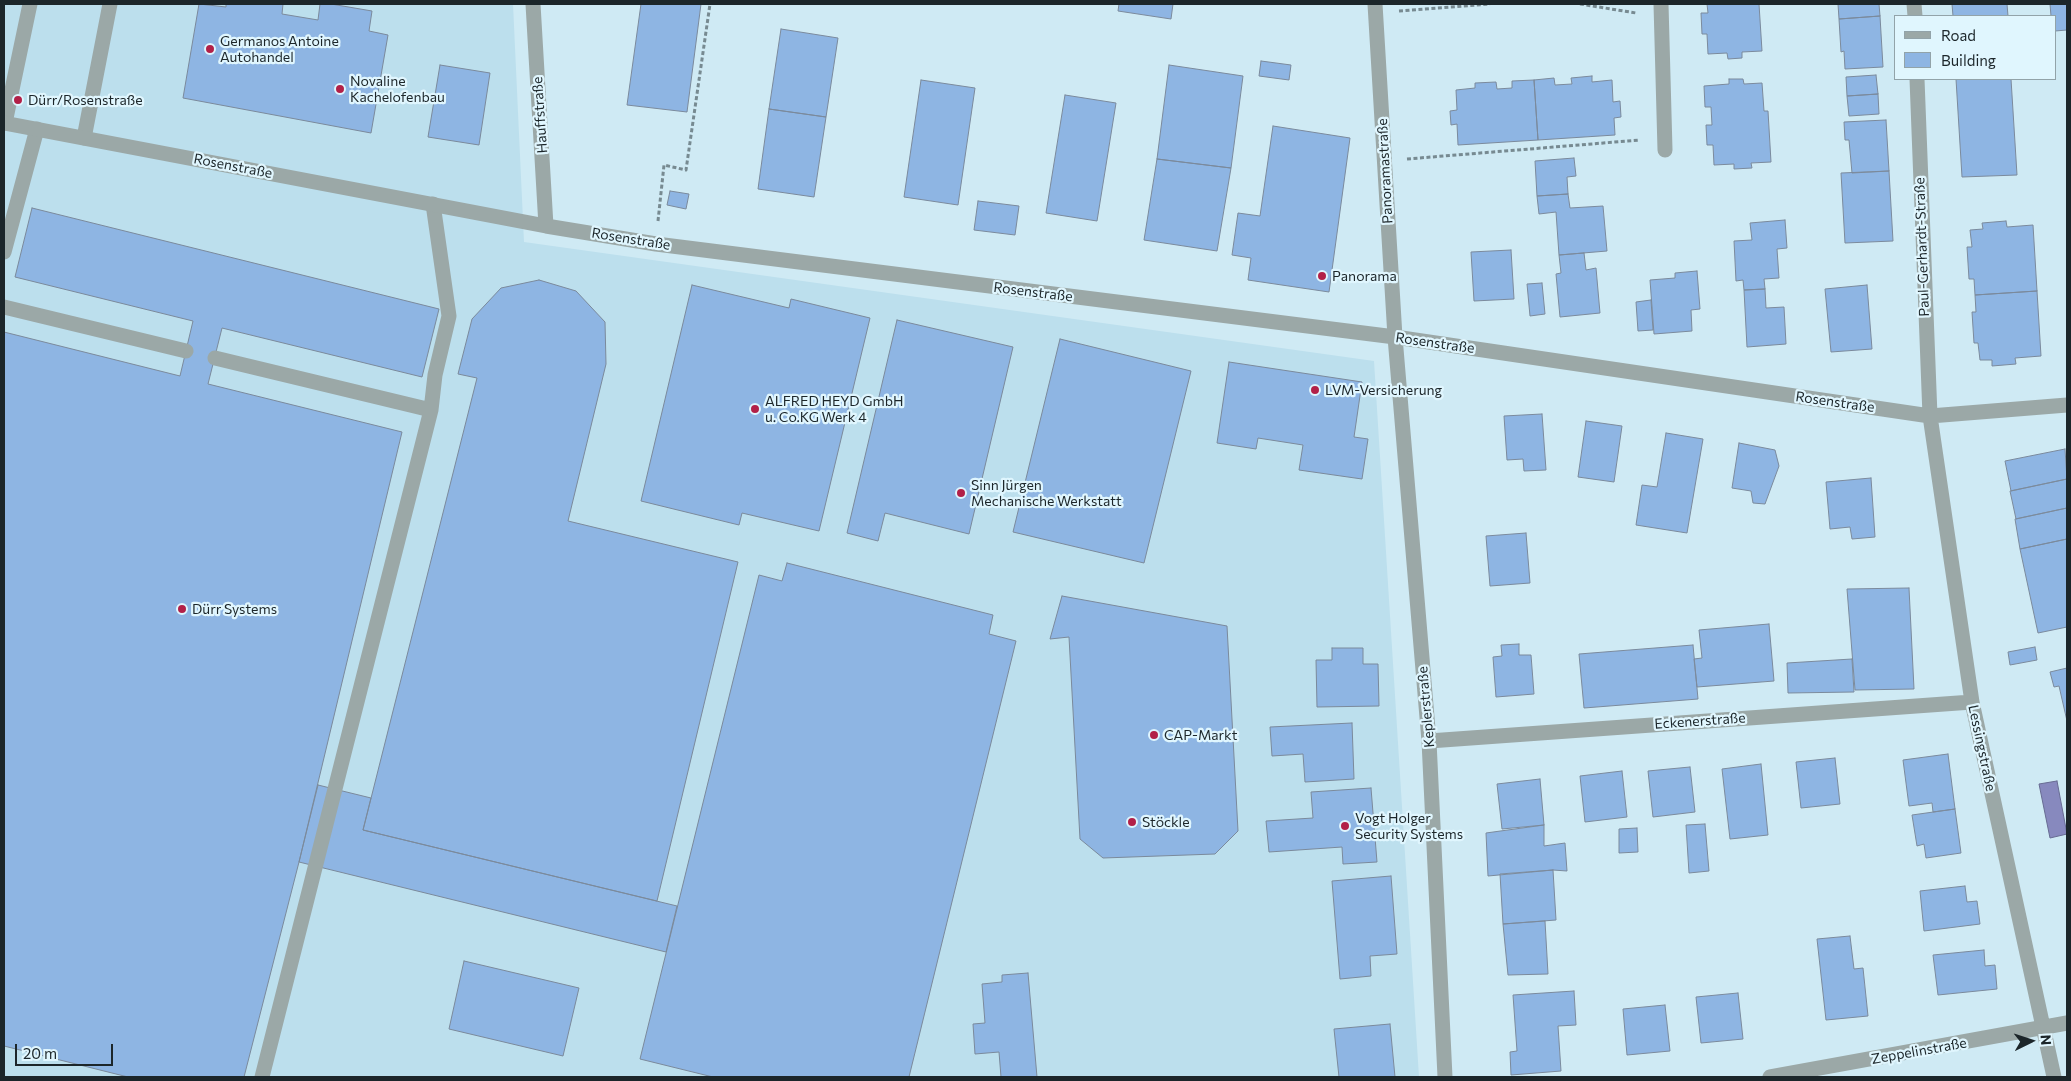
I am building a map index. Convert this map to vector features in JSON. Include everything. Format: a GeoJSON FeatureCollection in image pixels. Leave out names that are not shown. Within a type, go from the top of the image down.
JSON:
{"type":"FeatureCollection","features":[{"type":"Feature","properties":{"kind":"street"},"geometry":{"type":"LineString","coordinates":[[4,123],[30,4]]}},
{"type":"Feature","properties":{"kind":"street"},"geometry":{"type":"LineString","coordinates":[[84,138],[110,4]]}},
{"type":"Feature","properties":{"kind":"street","name":"Hauffstraße"},"geometry":{"type":"LineString","coordinates":[[533,4],[546,226]]}},
{"type":"Feature","properties":{"kind":"street","name":"Panoramastraße"},"geometry":{"type":"LineString","coordinates":[[1376,8],[1395,337]]}},
{"type":"Feature","properties":{"kind":"street"},"geometry":{"type":"LineString","coordinates":[[1662,11],[1664,144]]}},
{"type":"Feature","properties":{"kind":"street","name":"Paul-Gerhardt-Straße"},"geometry":{"type":"LineString","coordinates":[[1917,80],[1930,416]]}},
{"type":"Feature","properties":{"kind":"street","name":"Rosenstraße"},"geometry":{"type":"LineString","coordinates":[[4,123],[546,226],[656,244],[1395,337],[1930,416],[2067,404]]}},
{"type":"Feature","properties":{"kind":"street"},"geometry":{"type":"LineString","coordinates":[[4,252],[37,129]]}},
{"type":"Feature","properties":{"kind":"street"},"geometry":{"type":"LineString","coordinates":[[262,1077],[431,410],[435,375],[449,316],[433,204]]}},
{"type":"Feature","properties":{"kind":"street"},"geometry":{"type":"LineString","coordinates":[[4,307],[186,351]]}},
{"type":"Feature","properties":{"kind":"street","name":"Keplerstraße"},"geometry":{"type":"LineString","coordinates":[[1395,337],[1429,741],[1445,1077]]}},
{"type":"Feature","properties":{"kind":"street"},"geometry":{"type":"LineString","coordinates":[[215,358],[431,410]]}},
{"type":"Feature","properties":{"kind":"street","name":"Lessingstraße"},"geometry":{"type":"LineString","coordinates":[[1930,416],[1972,702],[2054,1077]]}},
{"type":"Feature","properties":{"kind":"street","name":"Eckenerstraße"},"geometry":{"type":"LineString","coordinates":[[1429,741],[1972,702]]}},
{"type":"Feature","properties":{"kind":"street","name":"Zeppelinstraße"},"geometry":{"type":"LineString","coordinates":[[1770,1077],[2067,1023]]}},
{"type":"Feature","properties":{"kind":"path"},"geometry":{"type":"LineString","coordinates":[[656,244],[664,166],[686,170],[710,4]]}},
{"type":"Feature","properties":{"kind":"path"},"geometry":{"type":"LineString","coordinates":[[1376,8],[1490,4]]}},
{"type":"Feature","properties":{"kind":"path"},"geometry":{"type":"LineString","coordinates":[[1580,4],[1662,11]]}},
{"type":"Feature","properties":{"kind":"path"},"geometry":{"type":"LineString","coordinates":[[1384,161],[1664,144]]}},
{"type":"Feature","properties":{"kind":"shaded area"},"geometry":{"type":"Polygon","coordinates":[[[4,4],[513,4],[524,242],[1374,361],[1419,1077],[4,1077],[4,4]]]}},
{"type":"Feature","properties":{"kind":"water"},"geometry":{"type":"Polygon","coordinates":[[[2057,781],[2067,834],[2050,838],[2039,784],[2057,781]]]}},
{"type":"Feature","properties":{"kind":"building"},"geometry":{"type":"Polygon","coordinates":[[[199,4],[226,7],[226,4],[283,4],[282,14],[318,20],[320,4],[372,11],[369,31],[388,35],[371,133],[183,98],[199,4]]]}},
{"type":"Feature","properties":{"kind":"building"},"geometry":{"type":"Polygon","coordinates":[[[641,4],[701,4],[687,112],[627,105],[641,4]]]}},
{"type":"Feature","properties":{"kind":"building"},"geometry":{"type":"Polygon","coordinates":[[[1119,4],[1173,4],[1171,19],[1118,11],[1119,4]]]}},
{"type":"Feature","properties":{"kind":"building"},"geometry":{"type":"Polygon","coordinates":[[[1707,4],[1759,4],[1762,51],[1742,52],[1742,58],[1728,59],[1727,53],[1708,54],[1707,34],[1702,34],[1701,13],[1708,13],[1707,4]]]}},
{"type":"Feature","properties":{"kind":"building"},"geometry":{"type":"Polygon","coordinates":[[[1838,4],[1879,4],[1880,16],[1839,19],[1838,4]]]}},
{"type":"Feature","properties":{"kind":"building"},"geometry":{"type":"Polygon","coordinates":[[[1952,4],[2007,4],[2008,15],[1953,15],[1952,4]]]}},
{"type":"Feature","properties":{"kind":"building"},"geometry":{"type":"Polygon","coordinates":[[[2050,4],[2067,4],[2067,30],[2056,31],[2056,15],[2051,15],[2050,4]]]}},
{"type":"Feature","properties":{"kind":"building"},"geometry":{"type":"Polygon","coordinates":[[[1880,16],[1883,67],[1845,69],[1844,51],[1841,52],[1839,19],[1880,16]]]}},
{"type":"Feature","properties":{"kind":"building"},"geometry":{"type":"Polygon","coordinates":[[[781,29],[838,38],[826,117],[769,109],[781,29]]]}},
{"type":"Feature","properties":{"kind":"building"},"geometry":{"type":"Polygon","coordinates":[[[1261,61],[1291,65],[1289,80],[1259,76],[1261,61]]]}},
{"type":"Feature","properties":{"kind":"building"},"geometry":{"type":"Polygon","coordinates":[[[440,65],[490,73],[479,145],[428,137],[440,65]]]}},
{"type":"Feature","properties":{"kind":"building"},"geometry":{"type":"Polygon","coordinates":[[[1169,65],[1243,76],[1231,168],[1157,159],[1169,65]]]}},
{"type":"Feature","properties":{"kind":"building"},"geometry":{"type":"Polygon","coordinates":[[[1876,75],[1878,94],[1847,96],[1846,77],[1876,75]]]}},
{"type":"Feature","properties":{"kind":"building"},"geometry":{"type":"Polygon","coordinates":[[[1592,76],[1592,82],[1612,80],[1613,102],[1620,101],[1621,117],[1614,118],[1615,135],[1538,140],[1534,80],[1554,78],[1555,85],[1572,84],[1571,78],[1592,76]]]}},
{"type":"Feature","properties":{"kind":"building"},"geometry":{"type":"Polygon","coordinates":[[[1729,79],[1743,79],[1744,84],[1762,83],[1764,111],[1768,111],[1771,162],[1751,163],[1752,168],[1734,169],[1734,164],[1714,165],[1713,145],[1707,145],[1706,125],[1712,125],[1711,107],[1705,107],[1704,86],[1729,84],[1729,79]]]}},
{"type":"Feature","properties":{"kind":"building"},"geometry":{"type":"Polygon","coordinates":[[[921,80],[975,88],[958,205],[904,197],[921,80]]]}},
{"type":"Feature","properties":{"kind":"building"},"geometry":{"type":"Polygon","coordinates":[[[1534,80],[1538,140],[1458,145],[1457,124],[1451,125],[1450,111],[1457,110],[1456,90],[1475,88],[1475,83],[1496,82],[1497,89],[1512,88],[1512,81],[1534,80]]]}},
{"type":"Feature","properties":{"kind":"building"},"geometry":{"type":"Polygon","coordinates":[[[1956,80],[2011,80],[2017,175],[1962,177],[1956,80]]]}},
{"type":"Feature","properties":{"kind":"building"},"geometry":{"type":"Polygon","coordinates":[[[1878,94],[1879,114],[1849,116],[1847,96],[1878,94]]]}},
{"type":"Feature","properties":{"kind":"building"},"geometry":{"type":"Polygon","coordinates":[[[1065,95],[1116,103],[1097,221],[1046,213],[1065,95]]]}},
{"type":"Feature","properties":{"kind":"building"},"geometry":{"type":"Polygon","coordinates":[[[769,109],[826,117],[814,197],[758,189],[769,109]]]}},
{"type":"Feature","properties":{"kind":"building"},"geometry":{"type":"Polygon","coordinates":[[[1886,120],[1889,171],[1852,173],[1849,140],[1845,140],[1844,122],[1886,120]]]}},
{"type":"Feature","properties":{"kind":"building"},"geometry":{"type":"Polygon","coordinates":[[[1273,126],[1350,138],[1329,292],[1248,280],[1251,258],[1232,255],[1238,213],[1260,216],[1273,126]]]}},
{"type":"Feature","properties":{"kind":"building"},"geometry":{"type":"Polygon","coordinates":[[[1574,158],[1576,176],[1567,177],[1568,194],[1537,196],[1535,161],[1574,158]]]}},
{"type":"Feature","properties":{"kind":"building"},"geometry":{"type":"Polygon","coordinates":[[[1157,159],[1231,168],[1217,251],[1144,240],[1157,159]]]}},
{"type":"Feature","properties":{"kind":"building"},"geometry":{"type":"Polygon","coordinates":[[[1889,171],[1893,241],[1845,243],[1841,173],[1889,171]]]}},
{"type":"Feature","properties":{"kind":"building"},"geometry":{"type":"Polygon","coordinates":[[[670,191],[689,194],[686,209],[667,205],[670,191]]]}},
{"type":"Feature","properties":{"kind":"building"},"geometry":{"type":"Polygon","coordinates":[[[1568,194],[1570,208],[1603,206],[1607,251],[1559,255],[1556,212],[1539,214],[1537,196],[1568,194]]]}},
{"type":"Feature","properties":{"kind":"building"},"geometry":{"type":"Polygon","coordinates":[[[978,201],[1019,206],[1015,235],[974,230],[978,201]]]}},
{"type":"Feature","properties":{"kind":"building","name":"Dürr Systems"},"geometry":{"type":"Polygon","coordinates":[[[32,208],[439,309],[422,377],[222,328],[208,384],[402,432],[299,862],[244,1077],[128,1077],[4,1046],[4,332],[180,376],[193,321],[15,277],[32,208]]]}},
{"type":"Feature","properties":{"kind":"building"},"geometry":{"type":"Polygon","coordinates":[[[1785,220],[1787,248],[1777,249],[1779,278],[1764,279],[1765,289],[1744,290],[1743,280],[1736,281],[1734,241],[1752,240],[1750,223],[1785,220]]]}},
{"type":"Feature","properties":{"kind":"building"},"geometry":{"type":"Polygon","coordinates":[[[2006,221],[2007,227],[2033,225],[2037,291],[1975,295],[1974,279],[1969,279],[1967,247],[1972,247],[1970,230],[1983,229],[1982,223],[2006,221]]]}},
{"type":"Feature","properties":{"kind":"building"},"geometry":{"type":"Polygon","coordinates":[[[1511,250],[1514,299],[1474,301],[1471,252],[1511,250]]]}},
{"type":"Feature","properties":{"kind":"building"},"geometry":{"type":"Polygon","coordinates":[[[1584,253],[1586,270],[1596,268],[1600,313],[1560,317],[1556,274],[1561,273],[1559,255],[1584,253]]]}},
{"type":"Feature","properties":{"kind":"building"},"geometry":{"type":"Polygon","coordinates":[[[1697,271],[1700,309],[1691,310],[1692,331],[1654,334],[1650,280],[1675,278],[1675,273],[1697,271]]]}},
{"type":"Feature","properties":{"kind":"building"},"geometry":{"type":"Polygon","coordinates":[[[539,280],[576,291],[605,322],[606,364],[568,521],[738,562],[657,901],[363,830],[477,378],[458,374],[472,319],[501,288],[539,280]]]}},
{"type":"Feature","properties":{"kind":"building"},"geometry":{"type":"Polygon","coordinates":[[[1542,283],[1545,314],[1530,316],[1527,284],[1542,283]]]}},
{"type":"Feature","properties":{"kind":"building","name":"ALFRED HEYD GmbH u. Co.KG Werk 4"},"geometry":{"type":"Polygon","coordinates":[[[692,285],[789,308],[791,299],[870,318],[819,531],[742,513],[739,525],[641,501],[692,285]]]}},
{"type":"Feature","properties":{"kind":"building"},"geometry":{"type":"Polygon","coordinates":[[[1867,285],[1872,349],[1831,352],[1825,289],[1867,285]]]}},
{"type":"Feature","properties":{"kind":"building"},"geometry":{"type":"Polygon","coordinates":[[[1765,289],[1766,308],[1784,307],[1786,344],[1747,347],[1744,290],[1765,289]]]}},
{"type":"Feature","properties":{"kind":"building"},"geometry":{"type":"Polygon","coordinates":[[[2037,291],[2041,356],[2015,358],[2016,364],[1992,366],[1992,360],[1980,360],[1978,343],[1974,343],[1972,312],[1976,312],[1975,295],[2037,291]]]}},
{"type":"Feature","properties":{"kind":"building"},"geometry":{"type":"Polygon","coordinates":[[[1651,300],[1653,330],[1638,331],[1636,302],[1651,300]]]}},
{"type":"Feature","properties":{"kind":"building"},"geometry":{"type":"Polygon","coordinates":[[[897,320],[1013,347],[969,534],[885,513],[878,541],[847,533],[897,320]]]}},
{"type":"Feature","properties":{"kind":"building"},"geometry":{"type":"Polygon","coordinates":[[[1060,339],[1191,371],[1144,563],[1013,532],[1060,339]]]}},
{"type":"Feature","properties":{"kind":"building"},"geometry":{"type":"Polygon","coordinates":[[[1229,362],[1362,382],[1354,437],[1368,439],[1362,479],[1299,470],[1303,445],[1258,438],[1256,449],[1217,443],[1229,362]]]}},
{"type":"Feature","properties":{"kind":"building"},"geometry":{"type":"Polygon","coordinates":[[[1542,414],[1546,470],[1524,471],[1523,459],[1507,460],[1504,416],[1542,414]]]}},
{"type":"Feature","properties":{"kind":"building"},"geometry":{"type":"Polygon","coordinates":[[[1586,421],[1622,426],[1614,482],[1578,477],[1586,421]]]}},
{"type":"Feature","properties":{"kind":"building"},"geometry":{"type":"Polygon","coordinates":[[[1666,433],[1703,439],[1687,533],[1636,525],[1642,485],[1657,487],[1666,433]]]}},
{"type":"Feature","properties":{"kind":"building"},"geometry":{"type":"Polygon","coordinates":[[[1739,443],[1775,450],[1779,466],[1765,504],[1753,503],[1751,491],[1732,488],[1739,443]]]}},
{"type":"Feature","properties":{"kind":"building"},"geometry":{"type":"Polygon","coordinates":[[[2065,449],[2067,479],[2011,491],[2005,461],[2065,449]]]}},
{"type":"Feature","properties":{"kind":"building"},"geometry":{"type":"Polygon","coordinates":[[[1871,478],[1875,537],[1852,539],[1850,527],[1830,529],[1826,482],[1871,478]]]}},
{"type":"Feature","properties":{"kind":"building"},"geometry":{"type":"Polygon","coordinates":[[[2067,479],[2067,508],[2016,519],[2010,491],[2067,479]]]}},
{"type":"Feature","properties":{"kind":"building"},"geometry":{"type":"Polygon","coordinates":[[[2067,508],[2067,539],[2020,549],[2015,519],[2067,508]]]}},
{"type":"Feature","properties":{"kind":"building"},"geometry":{"type":"Polygon","coordinates":[[[1526,533],[1530,583],[1490,586],[1486,536],[1526,533]]]}},
{"type":"Feature","properties":{"kind":"building"},"geometry":{"type":"Polygon","coordinates":[[[2067,539],[2067,627],[2038,633],[2020,549],[2067,539]]]}},
{"type":"Feature","properties":{"kind":"building"},"geometry":{"type":"Polygon","coordinates":[[[787,563],[993,615],[989,634],[1016,641],[909,1077],[713,1077],[640,1059],[759,575],[782,581],[787,563]]]}},
{"type":"Feature","properties":{"kind":"building"},"geometry":{"type":"Polygon","coordinates":[[[1909,588],[1914,689],[1855,690],[1847,589],[1909,588]]]}},
{"type":"Feature","properties":{"kind":"building","name":"CAP-Markt"},"geometry":{"type":"Polygon","coordinates":[[[1062,596],[1227,626],[1238,831],[1215,854],[1103,858],[1080,839],[1069,637],[1050,639],[1062,596]]]}},
{"type":"Feature","properties":{"kind":"building"},"geometry":{"type":"Polygon","coordinates":[[[1769,624],[1774,681],[1697,687],[1694,659],[1702,658],[1699,630],[1769,624]]]}},
{"type":"Feature","properties":{"kind":"building"},"geometry":{"type":"Polygon","coordinates":[[[1519,644],[1519,655],[1531,655],[1534,694],[1496,697],[1493,657],[1502,656],[1501,645],[1519,644]]]}},
{"type":"Feature","properties":{"kind":"building"},"geometry":{"type":"Polygon","coordinates":[[[1693,645],[1698,699],[1584,708],[1579,654],[1693,645]]]}},
{"type":"Feature","properties":{"kind":"building"},"geometry":{"type":"Polygon","coordinates":[[[2035,647],[2037,660],[2010,665],[2008,652],[2035,647]]]}},
{"type":"Feature","properties":{"kind":"building"},"geometry":{"type":"Polygon","coordinates":[[[1332,648],[1363,648],[1363,664],[1378,664],[1379,706],[1317,707],[1316,660],[1332,660],[1332,648]]]}},
{"type":"Feature","properties":{"kind":"building"},"geometry":{"type":"Polygon","coordinates":[[[1852,659],[1854,692],[1788,693],[1787,663],[1852,659]]]}},
{"type":"Feature","properties":{"kind":"building"},"geometry":{"type":"Polygon","coordinates":[[[2067,668],[2067,721],[2059,686],[2054,687],[2050,672],[2067,668]]]}},
{"type":"Feature","properties":{"kind":"building"},"geometry":{"type":"Polygon","coordinates":[[[1352,723],[1354,779],[1305,782],[1303,754],[1272,756],[1270,727],[1352,723]]]}},
{"type":"Feature","properties":{"kind":"building"},"geometry":{"type":"Polygon","coordinates":[[[1948,754],[1955,809],[1933,812],[1932,803],[1909,806],[1903,760],[1948,754]]]}},
{"type":"Feature","properties":{"kind":"building"},"geometry":{"type":"Polygon","coordinates":[[[1835,758],[1840,804],[1801,808],[1796,762],[1835,758]]]}},
{"type":"Feature","properties":{"kind":"building"},"geometry":{"type":"Polygon","coordinates":[[[1761,764],[1768,835],[1730,839],[1722,769],[1761,764]]]}},
{"type":"Feature","properties":{"kind":"building"},"geometry":{"type":"Polygon","coordinates":[[[1690,767],[1695,812],[1653,817],[1648,771],[1690,767]]]}},
{"type":"Feature","properties":{"kind":"building"},"geometry":{"type":"Polygon","coordinates":[[[1622,771],[1627,817],[1585,822],[1580,776],[1622,771]]]}},
{"type":"Feature","properties":{"kind":"building"},"geometry":{"type":"Polygon","coordinates":[[[1540,779],[1544,825],[1502,829],[1497,784],[1540,779]]]}},
{"type":"Feature","properties":{"kind":"building"},"geometry":{"type":"Polygon","coordinates":[[[318,785],[371,798],[363,830],[677,906],[666,952],[299,862],[318,785]]]}},
{"type":"Feature","properties":{"kind":"building"},"geometry":{"type":"Polygon","coordinates":[[[1371,788],[1377,862],[1343,864],[1342,847],[1269,852],[1266,821],[1313,818],[1311,792],[1371,788]]]}},
{"type":"Feature","properties":{"kind":"building"},"geometry":{"type":"Polygon","coordinates":[[[1955,809],[1961,853],[1926,858],[1924,844],[1917,846],[1912,815],[1955,809]]]}},
{"type":"Feature","properties":{"kind":"building"},"geometry":{"type":"Polygon","coordinates":[[[1705,824],[1709,871],[1689,873],[1686,825],[1705,824]]]}},
{"type":"Feature","properties":{"kind":"building"},"geometry":{"type":"Polygon","coordinates":[[[1544,825],[1544,846],[1565,843],[1567,871],[1553,870],[1488,876],[1486,833],[1544,825]]]}},
{"type":"Feature","properties":{"kind":"building"},"geometry":{"type":"Polygon","coordinates":[[[1637,828],[1638,852],[1619,853],[1619,829],[1637,828]]]}},
{"type":"Feature","properties":{"kind":"building"},"geometry":{"type":"Polygon","coordinates":[[[1553,870],[1556,920],[1503,924],[1500,874],[1553,870]]]}},
{"type":"Feature","properties":{"kind":"building"},"geometry":{"type":"Polygon","coordinates":[[[1391,876],[1397,954],[1370,956],[1371,976],[1340,979],[1332,881],[1391,876]]]}},
{"type":"Feature","properties":{"kind":"building"},"geometry":{"type":"Polygon","coordinates":[[[1965,886],[1967,902],[1977,901],[1980,924],[1924,931],[1920,891],[1965,886]]]}},
{"type":"Feature","properties":{"kind":"building"},"geometry":{"type":"Polygon","coordinates":[[[1545,921],[1548,974],[1508,975],[1503,924],[1545,921]]]}},
{"type":"Feature","properties":{"kind":"building"},"geometry":{"type":"Polygon","coordinates":[[[1850,936],[1854,969],[1863,968],[1868,1016],[1826,1020],[1817,939],[1850,936]]]}},
{"type":"Feature","properties":{"kind":"building"},"geometry":{"type":"Polygon","coordinates":[[[1984,950],[1985,966],[1995,965],[1997,989],[1938,995],[1933,955],[1984,950]]]}},
{"type":"Feature","properties":{"kind":"building"},"geometry":{"type":"Polygon","coordinates":[[[464,961],[579,988],[563,1056],[449,1029],[464,961]]]}},
{"type":"Feature","properties":{"kind":"building"},"geometry":{"type":"Polygon","coordinates":[[[1028,973],[1037,1077],[1001,1077],[999,1052],[975,1054],[973,1024],[985,1023],[982,984],[1002,982],[1002,975],[1028,973]]]}},
{"type":"Feature","properties":{"kind":"building"},"geometry":{"type":"Polygon","coordinates":[[[1574,991],[1576,1025],[1558,1026],[1561,1071],[1511,1075],[1510,1052],[1517,1051],[1513,995],[1574,991]]]}},
{"type":"Feature","properties":{"kind":"building"},"geometry":{"type":"Polygon","coordinates":[[[1738,993],[1743,1039],[1701,1043],[1696,997],[1738,993]]]}},
{"type":"Feature","properties":{"kind":"building"},"geometry":{"type":"Polygon","coordinates":[[[1665,1005],[1670,1051],[1627,1055],[1623,1009],[1665,1005]]]}},
{"type":"Feature","properties":{"kind":"building"},"geometry":{"type":"Polygon","coordinates":[[[1390,1024],[1395,1077],[1339,1077],[1334,1029],[1390,1024]]]}},
{"type":"Feature","properties":{"kind":"place","name":"Germanos Antoine Autohandel"},"geometry":{"type":"Point","coordinates":[210,49]}},
{"type":"Feature","properties":{"kind":"place","name":"Novaline Kachelofenbau"},"geometry":{"type":"Point","coordinates":[340,89]}},
{"type":"Feature","properties":{"kind":"place","name":"Dürr/Rosenstraße"},"geometry":{"type":"Point","coordinates":[18,100]}},
{"type":"Feature","properties":{"kind":"place","name":"Panorama"},"geometry":{"type":"Point","coordinates":[1322,276]}},
{"type":"Feature","properties":{"kind":"place","name":"LVM-Versicherung"},"geometry":{"type":"Point","coordinates":[1315,390]}},
{"type":"Feature","properties":{"kind":"place","name":"ALFRED HEYD GmbH u. Co.KG Werk 4"},"geometry":{"type":"Point","coordinates":[755,409]}},
{"type":"Feature","properties":{"kind":"place","name":"Sinn Jürgen Mechanische Werkstatt"},"geometry":{"type":"Point","coordinates":[961,493]}},
{"type":"Feature","properties":{"kind":"place","name":"Dürr Systems"},"geometry":{"type":"Point","coordinates":[182,609]}},
{"type":"Feature","properties":{"kind":"place","name":"CAP-Markt"},"geometry":{"type":"Point","coordinates":[1154,735]}},
{"type":"Feature","properties":{"kind":"place","name":"Stöckle"},"geometry":{"type":"Point","coordinates":[1132,822]}},
{"type":"Feature","properties":{"kind":"place","name":"Vogt Holger Security Systems"},"geometry":{"type":"Point","coordinates":[1345,826]}}]}
